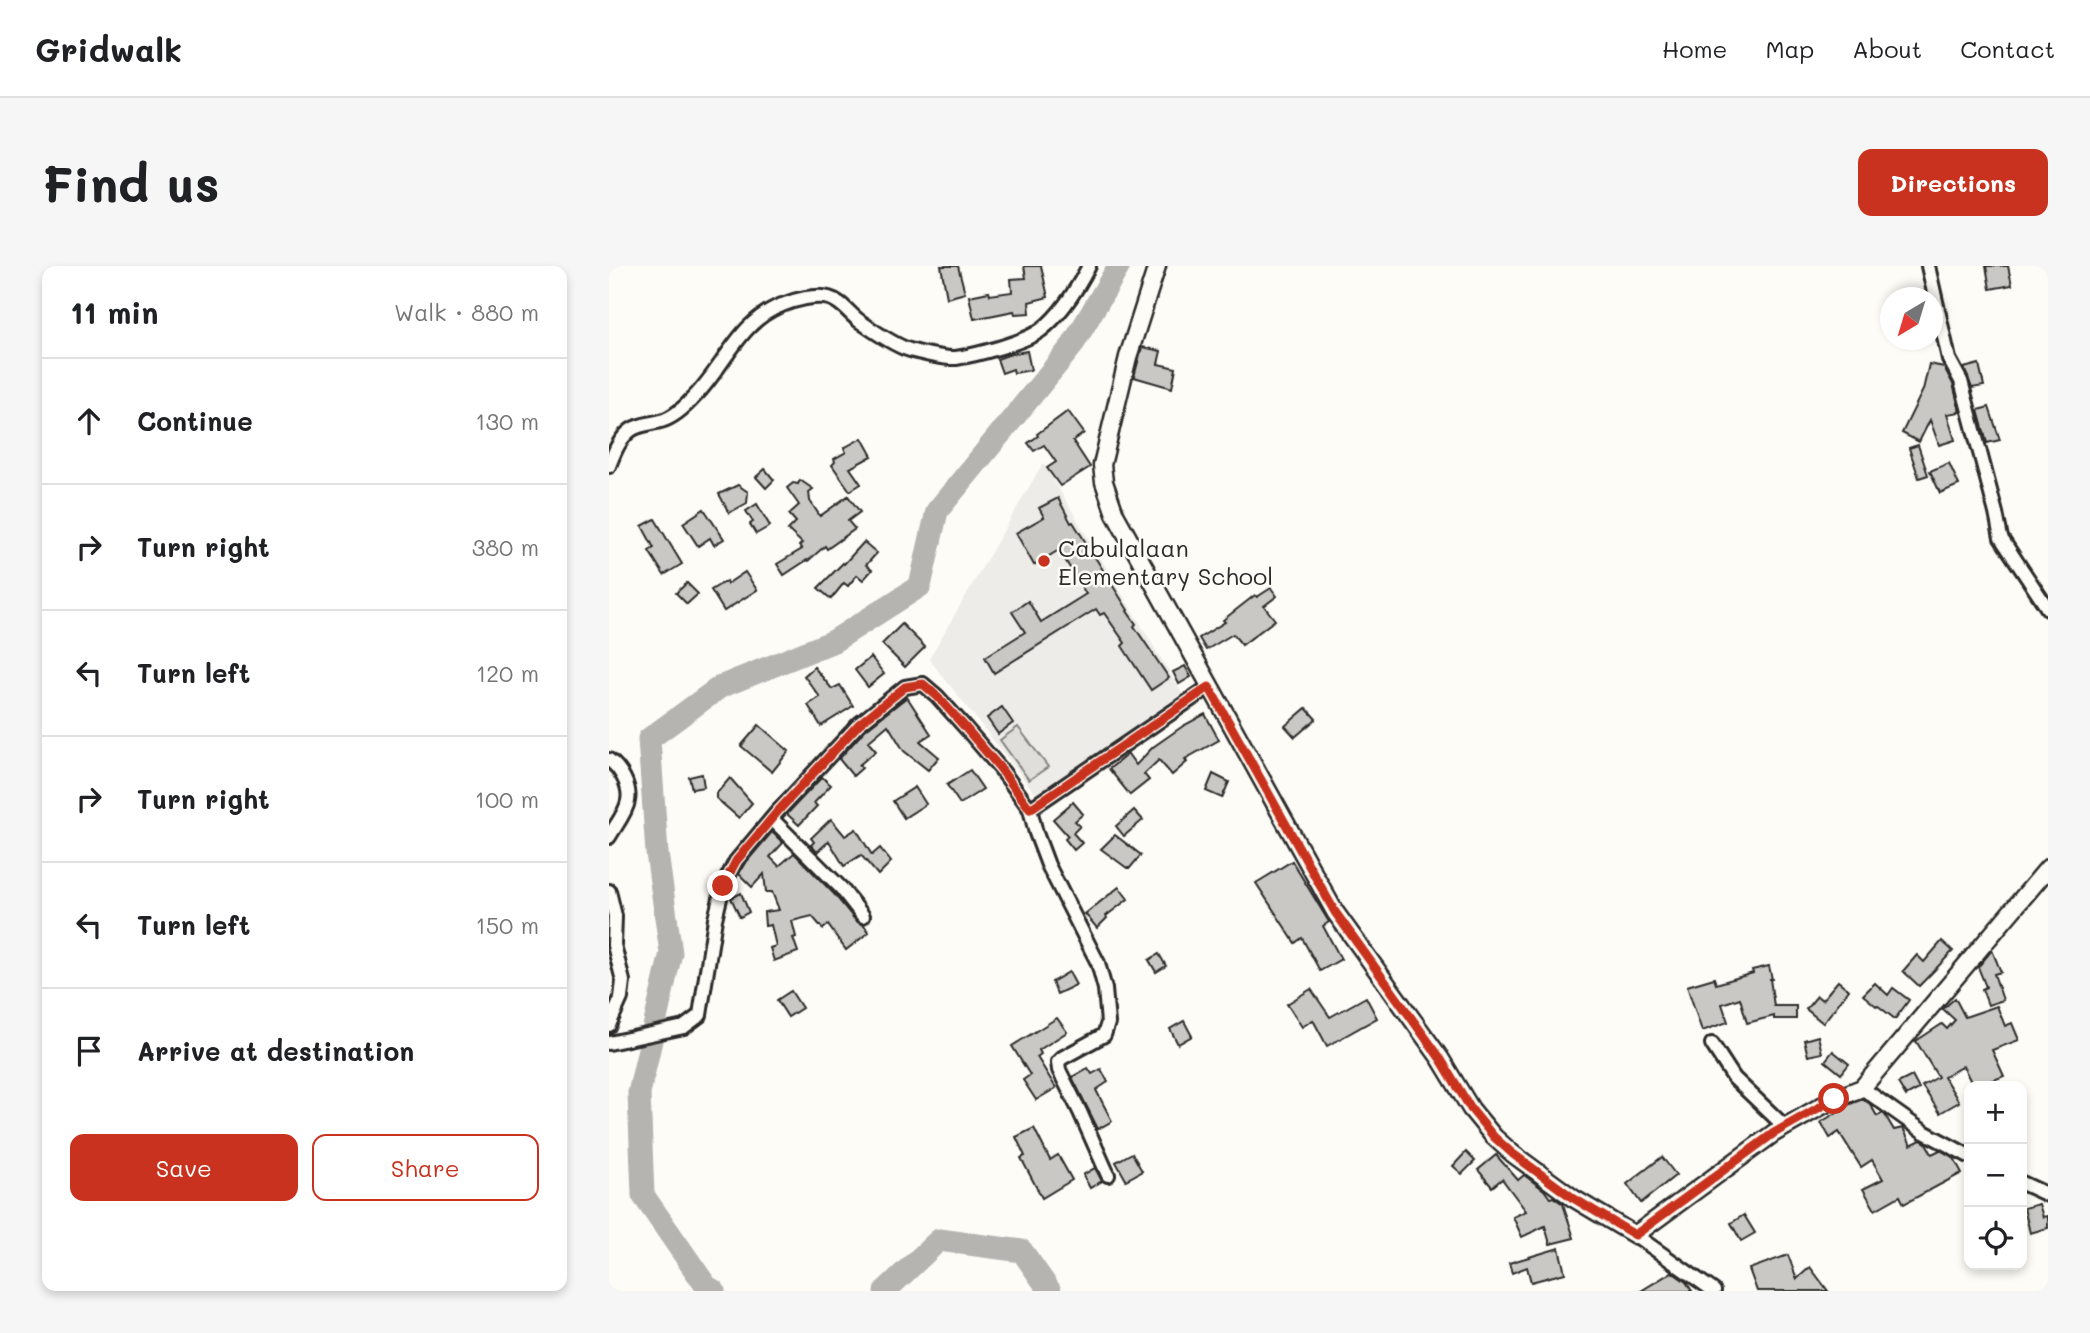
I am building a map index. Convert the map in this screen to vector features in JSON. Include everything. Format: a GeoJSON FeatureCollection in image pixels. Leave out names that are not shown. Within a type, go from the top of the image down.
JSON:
{"type":"FeatureCollection","features":[{"type":"Feature","properties":{"kind":"street"},"geometry":{"type":"LineString","coordinates":[[609,466],[617,447],[632,429],[664,421],[680,411],[709,381],[722,360],[750,326],[760,316],[781,305],[815,297],[828,297],[839,302],[856,319],[875,332],[905,348],[954,358],[1033,336],[1053,319],[1089,266]]}},
{"type":"Feature","properties":{"kind":"street"},"geometry":{"type":"LineString","coordinates":[[1157,266],[1113,415],[1102,465],[1104,482],[1115,514],[1209,687],[1335,912],[1440,1058],[1471,1109],[1494,1137],[1573,1198],[1635,1235],[1714,1291]]}},
{"type":"Feature","properties":{"kind":"street"},"geometry":{"type":"LineString","coordinates":[[1928,266],[1949,359],[1961,381],[1999,521],[2001,538],[2048,609]]}},
{"type":"Feature","properties":{"kind":"street"},"geometry":{"type":"LineString","coordinates":[[613,1043],[684,1027],[700,1015],[715,919],[723,886],[736,861],[859,724],[905,687],[923,684],[937,696],[1000,768],[1030,809],[1035,833],[1048,865],[1093,952],[1105,989],[1107,1030],[1104,1035],[1058,1062],[1059,1070],[1108,1175]]}},
{"type":"Feature","properties":{"kind":"street"},"geometry":{"type":"LineString","coordinates":[[1030,809],[1209,687]]}},
{"type":"Feature","properties":{"kind":"street"},"geometry":{"type":"LineString","coordinates":[[609,760],[617,766],[625,779],[629,796],[609,837]]}},
{"type":"Feature","properties":{"kind":"street"},"geometry":{"type":"LineString","coordinates":[[772,819],[841,888],[863,916]]}},
{"type":"Feature","properties":{"kind":"street"},"geometry":{"type":"LineString","coordinates":[[1635,1235],[1779,1130],[1834,1099],[1861,1088],[2048,868]]}},
{"type":"Feature","properties":{"kind":"street"},"geometry":{"type":"LineString","coordinates":[[609,891],[615,916],[614,945],[623,981],[621,998],[609,1024]]}},
{"type":"Feature","properties":{"kind":"street"},"geometry":{"type":"LineString","coordinates":[[1712,1044],[1734,1078],[1779,1130]]}},
{"type":"Feature","properties":{"kind":"street"},"geometry":{"type":"LineString","coordinates":[[1861,1088],[1924,1132],[1964,1153]]}},
{"type":"Feature","properties":{"kind":"street"},"geometry":{"type":"LineString","coordinates":[[2027,1185],[2048,1195]]}},
{"type":"Feature","properties":{"kind":"shaded area","name":"Cabulalaan Elementary School"},"geometry":{"type":"Polygon","coordinates":[[[1043,463],[1182,693],[1038,797],[929,659],[1043,463]]]}},
{"type":"Feature","properties":{"kind":"shaded area"},"geometry":{"type":"Polygon","coordinates":[[[1018,727],[1048,767],[1029,780],[1000,740],[1018,727]]]}},
{"type":"Feature","properties":{"kind":"building"},"geometry":{"type":"Polygon","coordinates":[[[941,266],[958,266],[965,293],[947,298],[941,266]]]}},
{"type":"Feature","properties":{"kind":"building"},"geometry":{"type":"Polygon","coordinates":[[[1024,266],[1041,266],[1048,297],[1029,302],[1030,313],[1015,314],[1014,311],[974,319],[969,296],[989,292],[990,295],[1012,292],[1011,279],[1026,278],[1024,266]]]}},
{"type":"Feature","properties":{"kind":"building"},"geometry":{"type":"Polygon","coordinates":[[[1986,266],[2008,266],[2012,285],[1990,289],[1986,266]]]}},
{"type":"Feature","properties":{"kind":"building"},"geometry":{"type":"Polygon","coordinates":[[[1142,347],[1161,351],[1158,364],[1176,368],[1172,388],[1134,377],[1142,347]]]}},
{"type":"Feature","properties":{"kind":"building"},"geometry":{"type":"Polygon","coordinates":[[[1027,351],[1031,370],[1014,373],[1013,369],[1002,373],[997,359],[1027,351]]]}},
{"type":"Feature","properties":{"kind":"building"},"geometry":{"type":"Polygon","coordinates":[[[1929,364],[1944,367],[1953,384],[1960,412],[1947,414],[1955,440],[1939,445],[1930,420],[1919,442],[1902,433],[1923,390],[1929,364]]]}},
{"type":"Feature","properties":{"kind":"building"},"geometry":{"type":"Polygon","coordinates":[[[1979,364],[1984,386],[1972,388],[1964,368],[1979,364]]]}},
{"type":"Feature","properties":{"kind":"building"},"geometry":{"type":"Polygon","coordinates":[[[1989,407],[2000,440],[1987,443],[1978,410],[1989,407]]]}},
{"type":"Feature","properties":{"kind":"building"},"geometry":{"type":"Polygon","coordinates":[[[1068,411],[1084,433],[1073,441],[1090,467],[1060,486],[1047,468],[1056,462],[1044,445],[1034,451],[1028,443],[1068,411]]]}},
{"type":"Feature","properties":{"kind":"building"},"geometry":{"type":"Polygon","coordinates":[[[862,438],[872,456],[850,468],[861,484],[850,491],[832,465],[834,459],[846,452],[844,448],[862,438]]]}},
{"type":"Feature","properties":{"kind":"building"},"geometry":{"type":"Polygon","coordinates":[[[1918,445],[1928,475],[1919,478],[1909,448],[1918,445]]]}},
{"type":"Feature","properties":{"kind":"building"},"geometry":{"type":"Polygon","coordinates":[[[1949,463],[1959,485],[1940,493],[1930,471],[1949,463]]]}},
{"type":"Feature","properties":{"kind":"building"},"geometry":{"type":"Polygon","coordinates":[[[765,469],[774,480],[766,488],[756,477],[765,469]]]}},
{"type":"Feature","properties":{"kind":"building"},"geometry":{"type":"Polygon","coordinates":[[[800,480],[813,489],[809,492],[810,501],[820,516],[848,496],[860,512],[848,521],[855,529],[784,575],[777,564],[802,549],[799,546],[802,543],[788,530],[796,522],[789,514],[799,505],[787,488],[793,483],[798,484],[800,480]]]}},
{"type":"Feature","properties":{"kind":"building"},"geometry":{"type":"Polygon","coordinates":[[[738,485],[748,492],[747,503],[729,513],[719,494],[738,485]]]}},
{"type":"Feature","properties":{"kind":"building"},"geometry":{"type":"Polygon","coordinates":[[[1058,498],[1071,523],[1073,522],[1128,610],[1136,624],[1134,626],[1169,678],[1151,690],[1122,646],[1125,643],[1104,613],[1100,615],[1096,609],[994,673],[985,657],[1025,632],[1012,612],[1028,601],[1041,622],[1086,594],[1059,550],[1034,565],[1016,533],[1044,517],[1039,508],[1058,498]]]}},
{"type":"Feature","properties":{"kind":"building"},"geometry":{"type":"Polygon","coordinates":[[[757,504],[770,526],[756,534],[746,511],[757,504]]]}},
{"type":"Feature","properties":{"kind":"building"},"geometry":{"type":"Polygon","coordinates":[[[704,509],[724,539],[714,545],[710,538],[698,546],[683,523],[704,509]]]}},
{"type":"Feature","properties":{"kind":"building"},"geometry":{"type":"Polygon","coordinates":[[[655,519],[682,564],[664,575],[649,551],[654,548],[642,526],[655,519]]]}},
{"type":"Feature","properties":{"kind":"building"},"geometry":{"type":"Polygon","coordinates":[[[864,542],[877,553],[866,565],[872,570],[863,580],[857,575],[848,586],[844,583],[831,599],[818,588],[864,542]]]}},
{"type":"Feature","properties":{"kind":"building"},"geometry":{"type":"Polygon","coordinates":[[[745,572],[757,590],[724,611],[711,590],[726,581],[727,584],[745,572]]]}},
{"type":"Feature","properties":{"kind":"building"},"geometry":{"type":"Polygon","coordinates":[[[687,583],[698,594],[687,604],[676,593],[687,583]]]}},
{"type":"Feature","properties":{"kind":"building"},"geometry":{"type":"Polygon","coordinates":[[[1271,588],[1277,596],[1264,606],[1275,620],[1242,645],[1233,634],[1206,650],[1199,638],[1225,622],[1223,620],[1255,595],[1257,597],[1271,588]]]}},
{"type":"Feature","properties":{"kind":"building"},"geometry":{"type":"Polygon","coordinates":[[[902,624],[925,647],[905,667],[882,644],[902,624]]]}},
{"type":"Feature","properties":{"kind":"building"},"geometry":{"type":"Polygon","coordinates":[[[871,657],[884,674],[868,687],[855,670],[871,657]]]}},
{"type":"Feature","properties":{"kind":"building"},"geometry":{"type":"Polygon","coordinates":[[[1185,666],[1191,677],[1179,684],[1173,672],[1185,666]]]}},
{"type":"Feature","properties":{"kind":"building"},"geometry":{"type":"Polygon","coordinates":[[[814,667],[832,689],[840,685],[853,706],[821,726],[808,705],[820,697],[804,676],[814,667]]]}},
{"type":"Feature","properties":{"kind":"building"},"geometry":{"type":"Polygon","coordinates":[[[907,697],[931,734],[920,741],[939,757],[928,770],[904,751],[888,725],[868,742],[876,751],[859,765],[862,768],[853,776],[839,759],[865,730],[907,697]]]}},
{"type":"Feature","properties":{"kind":"building"},"geometry":{"type":"Polygon","coordinates":[[[1002,707],[1013,723],[998,734],[987,718],[1002,707]]]}},
{"type":"Feature","properties":{"kind":"building"},"geometry":{"type":"Polygon","coordinates":[[[1306,708],[1316,719],[1295,737],[1285,726],[1306,708]]]}},
{"type":"Feature","properties":{"kind":"building"},"geometry":{"type":"Polygon","coordinates":[[[1205,714],[1219,740],[1185,759],[1187,762],[1172,775],[1159,760],[1144,774],[1149,780],[1130,795],[1109,769],[1128,754],[1136,765],[1153,747],[1205,714]]]}},
{"type":"Feature","properties":{"kind":"building"},"geometry":{"type":"Polygon","coordinates":[[[759,725],[789,751],[772,772],[741,746],[759,725]]]}},
{"type":"Feature","properties":{"kind":"building"},"geometry":{"type":"Polygon","coordinates":[[[970,770],[983,789],[960,804],[947,785],[970,770]]]}},
{"type":"Feature","properties":{"kind":"building"},"geometry":{"type":"Polygon","coordinates":[[[702,774],[704,787],[692,789],[689,777],[702,774]]]}},
{"type":"Feature","properties":{"kind":"building"},"geometry":{"type":"Polygon","coordinates":[[[1213,774],[1229,782],[1222,798],[1206,791],[1213,774]]]}},
{"type":"Feature","properties":{"kind":"building"},"geometry":{"type":"Polygon","coordinates":[[[822,777],[831,785],[814,803],[817,806],[799,825],[787,814],[822,777]]]}},
{"type":"Feature","properties":{"kind":"building"},"geometry":{"type":"Polygon","coordinates":[[[730,778],[752,803],[739,818],[716,798],[716,794],[730,778]]]}},
{"type":"Feature","properties":{"kind":"building"},"geometry":{"type":"Polygon","coordinates":[[[915,787],[926,804],[904,818],[893,801],[915,787]]]}},
{"type":"Feature","properties":{"kind":"building"},"geometry":{"type":"Polygon","coordinates":[[[1073,802],[1083,814],[1075,821],[1080,826],[1073,833],[1082,843],[1074,850],[1065,839],[1068,836],[1053,819],[1073,802]]]}},
{"type":"Feature","properties":{"kind":"building"},"geometry":{"type":"Polygon","coordinates":[[[1134,810],[1143,820],[1124,836],[1116,826],[1134,810]]]}},
{"type":"Feature","properties":{"kind":"building"},"geometry":{"type":"Polygon","coordinates":[[[831,819],[845,836],[856,829],[872,855],[880,848],[891,862],[878,875],[861,855],[844,866],[829,841],[817,852],[811,845],[814,842],[811,838],[831,819]]]}},
{"type":"Feature","properties":{"kind":"building"},"geometry":{"type":"Polygon","coordinates":[[[772,832],[783,843],[770,857],[779,866],[794,853],[869,932],[846,950],[828,925],[823,929],[812,916],[792,921],[796,937],[793,938],[798,952],[774,961],[770,948],[776,946],[771,925],[765,926],[764,912],[779,910],[772,892],[766,892],[764,874],[752,887],[739,874],[772,832]]]}},
{"type":"Feature","properties":{"kind":"building"},"geometry":{"type":"Polygon","coordinates":[[[1115,835],[1141,855],[1130,868],[1101,849],[1115,835]]]}},
{"type":"Feature","properties":{"kind":"building"},"geometry":{"type":"Polygon","coordinates":[[[1292,861],[1329,922],[1323,926],[1341,959],[1320,971],[1302,938],[1295,943],[1256,883],[1292,861]]]}},
{"type":"Feature","properties":{"kind":"building"},"geometry":{"type":"Polygon","coordinates":[[[1119,887],[1128,899],[1106,916],[1097,928],[1085,914],[1119,887]]]}},
{"type":"Feature","properties":{"kind":"building"},"geometry":{"type":"Polygon","coordinates":[[[741,893],[749,912],[740,917],[731,898],[741,893]]]}},
{"type":"Feature","properties":{"kind":"building"},"geometry":{"type":"Polygon","coordinates":[[[1942,941],[1953,951],[1919,986],[1903,971],[1917,955],[1924,962],[1942,941]]]}},
{"type":"Feature","properties":{"kind":"building"},"geometry":{"type":"Polygon","coordinates":[[[1992,950],[2001,972],[1994,974],[2003,1000],[1988,1005],[1982,989],[1986,987],[1978,967],[1992,950]]]}},
{"type":"Feature","properties":{"kind":"building"},"geometry":{"type":"Polygon","coordinates":[[[1159,954],[1166,966],[1156,972],[1149,960],[1159,954]]]}},
{"type":"Feature","properties":{"kind":"building"},"geometry":{"type":"Polygon","coordinates":[[[1769,966],[1774,1006],[1796,1006],[1796,1019],[1774,1019],[1774,1016],[1747,1023],[1740,998],[1722,1004],[1728,1022],[1702,1031],[1687,986],[1714,978],[1716,984],[1769,966]]]}},
{"type":"Feature","properties":{"kind":"building"},"geometry":{"type":"Polygon","coordinates":[[[1069,972],[1076,985],[1057,994],[1052,982],[1069,972]]]}},
{"type":"Feature","properties":{"kind":"building"},"geometry":{"type":"Polygon","coordinates":[[[1838,981],[1849,990],[1823,1023],[1806,1009],[1817,996],[1822,1000],[1838,981]]]}},
{"type":"Feature","properties":{"kind":"building"},"geometry":{"type":"Polygon","coordinates":[[[1875,983],[1888,995],[1893,988],[1909,1000],[1895,1019],[1863,995],[1875,983]]]}},
{"type":"Feature","properties":{"kind":"building"},"geometry":{"type":"Polygon","coordinates":[[[1311,989],[1330,1017],[1366,997],[1377,1018],[1327,1046],[1313,1020],[1302,1027],[1287,1004],[1311,989]]]}},
{"type":"Feature","properties":{"kind":"building"},"geometry":{"type":"Polygon","coordinates":[[[791,991],[802,1008],[788,1017],[777,1000],[791,991]]]}},
{"type":"Feature","properties":{"kind":"building"},"geometry":{"type":"Polygon","coordinates":[[[1955,998],[1965,1017],[1997,1006],[2005,1026],[2012,1023],[2019,1040],[1992,1050],[2004,1076],[1991,1081],[1970,1081],[1963,1066],[1944,1077],[1959,1102],[1940,1113],[1922,1086],[1938,1077],[1916,1041],[1942,1024],[1947,1029],[1955,1020],[1943,1009],[1955,998]]]}},
{"type":"Feature","properties":{"kind":"building"},"geometry":{"type":"Polygon","coordinates":[[[1057,1018],[1067,1032],[1039,1050],[1041,1054],[1037,1057],[1056,1088],[1036,1100],[1023,1080],[1030,1075],[1012,1046],[1057,1018]]]}},
{"type":"Feature","properties":{"kind":"building"},"geometry":{"type":"Polygon","coordinates":[[[1184,1021],[1192,1036],[1178,1044],[1170,1029],[1184,1021]]]}},
{"type":"Feature","properties":{"kind":"building"},"geometry":{"type":"Polygon","coordinates":[[[1818,1036],[1822,1053],[1808,1056],[1804,1040],[1818,1036]]]}},
{"type":"Feature","properties":{"kind":"building"},"geometry":{"type":"Polygon","coordinates":[[[1833,1051],[1849,1064],[1841,1074],[1825,1061],[1833,1051]]]}},
{"type":"Feature","properties":{"kind":"building"},"geometry":{"type":"Polygon","coordinates":[[[1088,1068],[1092,1074],[1101,1069],[1108,1082],[1096,1090],[1112,1121],[1098,1129],[1072,1077],[1088,1068]]]}},
{"type":"Feature","properties":{"kind":"building"},"geometry":{"type":"Polygon","coordinates":[[[1912,1076],[1919,1089],[1906,1096],[1898,1083],[1912,1076]]]}},
{"type":"Feature","properties":{"kind":"building"},"geometry":{"type":"Polygon","coordinates":[[[1863,1099],[1870,1104],[1877,1116],[1882,1113],[1885,1115],[1894,1130],[1903,1128],[1911,1145],[1921,1140],[1932,1154],[1940,1150],[1954,1158],[1962,1173],[1904,1204],[1900,1196],[1875,1210],[1863,1189],[1883,1179],[1872,1160],[1861,1167],[1839,1132],[1830,1138],[1821,1122],[1841,1110],[1840,1108],[1863,1099]]]}},
{"type":"Feature","properties":{"kind":"building"},"geometry":{"type":"Polygon","coordinates":[[[1034,1128],[1050,1160],[1058,1155],[1072,1180],[1042,1198],[1021,1158],[1025,1156],[1016,1137],[1034,1128]]]}},
{"type":"Feature","properties":{"kind":"building"},"geometry":{"type":"Polygon","coordinates":[[[1466,1152],[1475,1161],[1462,1174],[1453,1166],[1466,1152]]]}},
{"type":"Feature","properties":{"kind":"building"},"geometry":{"type":"Polygon","coordinates":[[[1132,1153],[1142,1171],[1126,1180],[1116,1162],[1132,1153]]]}},
{"type":"Feature","properties":{"kind":"building"},"geometry":{"type":"Polygon","coordinates":[[[1496,1155],[1518,1180],[1524,1175],[1550,1198],[1553,1197],[1563,1204],[1574,1238],[1550,1244],[1545,1226],[1522,1237],[1513,1217],[1526,1211],[1502,1179],[1492,1187],[1478,1170],[1496,1155]]]}},
{"type":"Feature","properties":{"kind":"building"},"geometry":{"type":"Polygon","coordinates":[[[1662,1157],[1676,1175],[1641,1203],[1627,1184],[1662,1157]]]}},
{"type":"Feature","properties":{"kind":"building"},"geometry":{"type":"Polygon","coordinates":[[[1095,1168],[1102,1181],[1090,1188],[1083,1175],[1095,1168]]]}},
{"type":"Feature","properties":{"kind":"building"},"geometry":{"type":"Polygon","coordinates":[[[2039,1204],[2043,1217],[2048,1216],[2048,1228],[2030,1233],[2027,1207],[2039,1204]]]}},
{"type":"Feature","properties":{"kind":"building"},"geometry":{"type":"Polygon","coordinates":[[[1744,1215],[1755,1233],[1741,1241],[1731,1223],[1744,1215]]]}},
{"type":"Feature","properties":{"kind":"building"},"geometry":{"type":"Polygon","coordinates":[[[1559,1248],[1565,1273],[1531,1282],[1527,1267],[1512,1273],[1509,1263],[1559,1248]]]}},
{"type":"Feature","properties":{"kind":"building"},"geometry":{"type":"Polygon","coordinates":[[[1788,1255],[1797,1279],[1810,1267],[1828,1291],[1757,1291],[1749,1269],[1788,1255]]]}},
{"type":"Feature","properties":{"kind":"building"},"geometry":{"type":"Polygon","coordinates":[[[1672,1272],[1686,1282],[1692,1291],[1641,1291],[1672,1272]]]}},
{"type":"Feature","properties":{"kind":"waterway"},"geometry":{"type":"LineString","coordinates":[[714,1291],[706,1286],[643,1195],[639,1093],[671,953],[657,853],[649,739],[720,687],[834,641],[920,586],[937,511],[1072,346],[1119,266]]}},
{"type":"Feature","properties":{"kind":"waterway"},"geometry":{"type":"LineString","coordinates":[[885,1291],[939,1240],[1022,1251],[1050,1291]]}},
{"type":"Feature","properties":{"kind":"place","name":"Cabulalaan Elementary School"},"geometry":{"type":"Point","coordinates":[1044,561]}},
{"type":"Feature","properties":{"kind":"route"},"geometry":{"type":"LineString","coordinates":[[723,886],[736,861],[835,748],[859,724],[905,687],[923,684],[937,696],[1000,768],[1030,809],[1209,687],[1335,912],[1440,1058],[1471,1109],[1494,1137],[1513,1154],[1573,1198],[1635,1235],[1756,1145],[1834,1099]]}}]}
